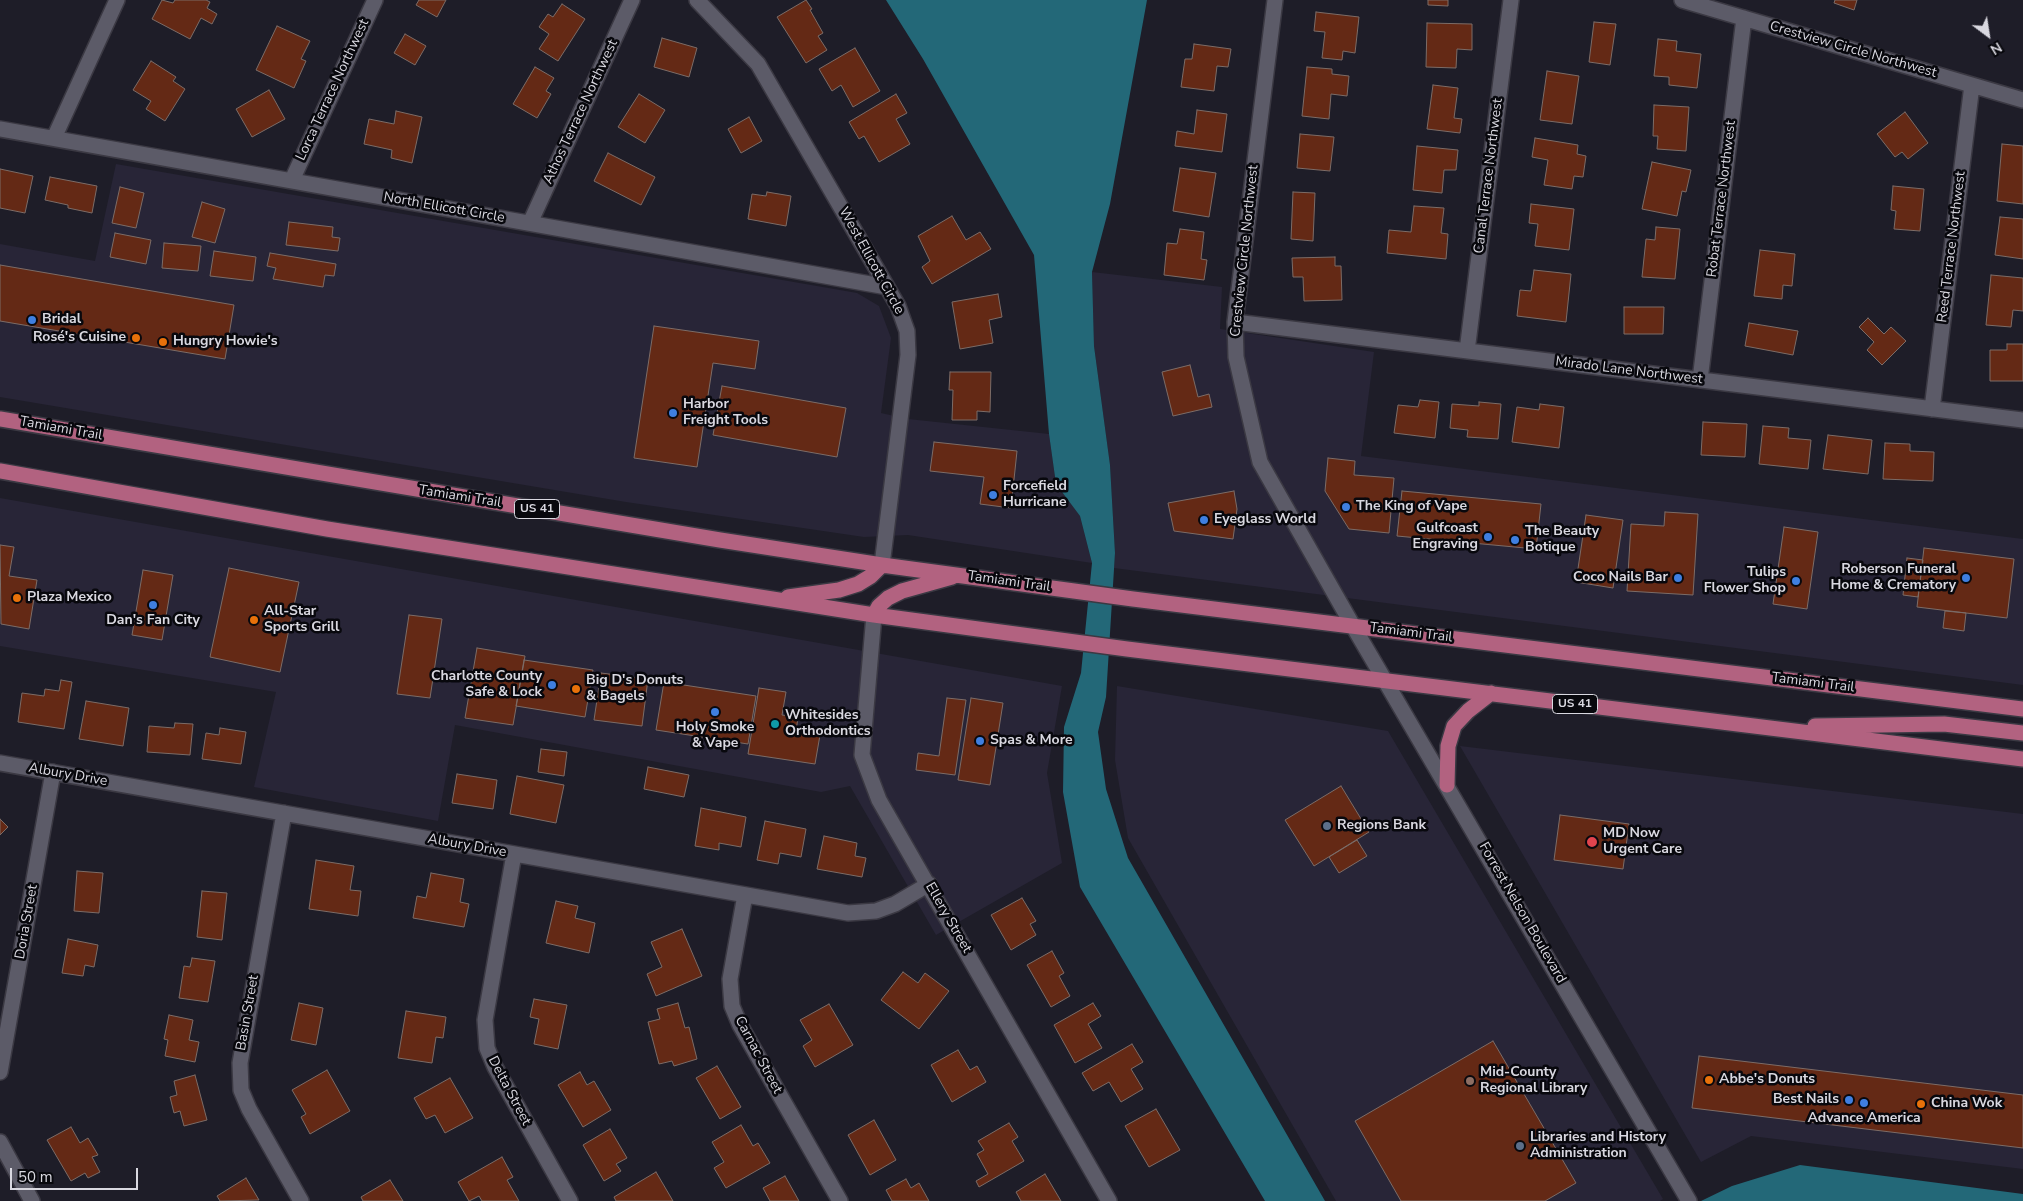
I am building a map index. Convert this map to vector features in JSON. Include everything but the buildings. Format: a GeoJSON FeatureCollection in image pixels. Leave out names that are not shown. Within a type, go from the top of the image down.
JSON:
{"type":"FeatureCollection","features":[{"type":"Feature","properties":{"kind":"main road","name":"Tamiami Trail"},"geometry":{"type":"LineString","coordinates":[[0,419],[720,540],[882,565],[1133,599],[2023,708]]}},
{"type":"Feature","properties":{"kind":"main road","name":"US 41"},"geometry":{"type":"LineString","coordinates":[[0,471],[328,529],[874,614],[1127,649],[2023,760]]}},
{"type":"Feature","properties":{"kind":"main road"},"geometry":{"type":"LineString","coordinates":[[772,599],[839,590],[858,584],[871,576],[882,565]]}},
{"type":"Feature","properties":{"kind":"main road"},"geometry":{"type":"LineString","coordinates":[[874,614],[878,606],[902,591],[959,575]]}},
{"type":"Feature","properties":{"kind":"main road"},"geometry":{"type":"LineString","coordinates":[[1447,785],[1448,746],[1454,726],[1468,711],[1490,694]]}},
{"type":"Feature","properties":{"kind":"main road"},"geometry":{"type":"LineString","coordinates":[[1756,726],[1944,724],[2023,733]]}},
{"type":"Feature","properties":{"kind":"street"},"geometry":{"type":"LineString","coordinates":[[54,138],[117,0]]}},
{"type":"Feature","properties":{"kind":"street","name":"Lorca Terrace Northwest"},"geometry":{"type":"LineString","coordinates":[[292,180],[375,0]]}},
{"type":"Feature","properties":{"kind":"street","name":"Athos Terrace Northwest"},"geometry":{"type":"LineString","coordinates":[[530,223],[632,0]]}},
{"type":"Feature","properties":{"kind":"street","name":"West Ellicott Circle"},"geometry":{"type":"LineString","coordinates":[[697,0],[758,64],[898,306],[907,331],[908,355],[882,565]]}},
{"type":"Feature","properties":{"kind":"street","name":"Crestview Circle Northwest"},"geometry":{"type":"LineString","coordinates":[[1275,0],[1235,322],[1236,357],[1260,462],[1354,626]]}},
{"type":"Feature","properties":{"kind":"street","name":"Canal Terrace Northwest"},"geometry":{"type":"LineString","coordinates":[[1467,351],[1511,0]]}},
{"type":"Feature","properties":{"kind":"street","name":"Crestview Circle Northwest"},"geometry":{"type":"LineString","coordinates":[[1682,0],[2023,100]]}},
{"type":"Feature","properties":{"kind":"street","name":"Robat Terrace Northwest"},"geometry":{"type":"LineString","coordinates":[[1700,380],[1744,18]]}},
{"type":"Feature","properties":{"kind":"street","name":"Reed Terrace Northwest"},"geometry":{"type":"LineString","coordinates":[[1932,409],[1972,85]]}},
{"type":"Feature","properties":{"kind":"street","name":"North Ellicott Circle"},"geometry":{"type":"LineString","coordinates":[[0,128],[887,287]]}},
{"type":"Feature","properties":{"kind":"street","name":"Mirado Lane Northwest"},"geometry":{"type":"LineString","coordinates":[[1235,322],[2023,420]]}},
{"type":"Feature","properties":{"kind":"street","name":"Ellery Street"},"geometry":{"type":"LineString","coordinates":[[874,614],[862,755],[879,800],[929,884],[1109,1201]]}},
{"type":"Feature","properties":{"kind":"street","name":"Forrest Nelson Boulevard"},"geometry":{"type":"LineString","coordinates":[[1354,626],[1687,1196]]}},
{"type":"Feature","properties":{"kind":"street","name":"Albury Drive"},"geometry":{"type":"LineString","coordinates":[[0,763],[848,913],[876,912],[895,904],[929,884]]}},
{"type":"Feature","properties":{"kind":"street","name":"Doria Street"},"geometry":{"type":"LineString","coordinates":[[0,1072],[6,1001],[54,772]]}},
{"type":"Feature","properties":{"kind":"street","name":"Basin Street"},"geometry":{"type":"LineString","coordinates":[[284,813],[240,1063],[241,1090],[249,1109],[301,1201]]}},
{"type":"Feature","properties":{"kind":"street","name":"Delta Street"},"geometry":{"type":"LineString","coordinates":[[514,854],[485,1020],[487,1048],[495,1067],[570,1201]]}},
{"type":"Feature","properties":{"kind":"street","name":"Carnac Street"},"geometry":{"type":"LineString","coordinates":[[745,895],[730,979],[732,1006],[740,1025],[840,1201]]}},
{"type":"Feature","properties":{"kind":"street"},"geometry":{"type":"LineString","coordinates":[[0,1142],[31,1201]]}},
{"type":"Feature","properties":{"kind":"shaded area"},"geometry":{"type":"Polygon","coordinates":[[[116,164],[857,293],[879,306],[891,338],[881,413],[908,419],[1049,434],[1056,484],[1080,516],[1092,563],[908,535],[864,537],[626,502],[0,397],[0,244],[95,261],[116,164]]]}},
{"type":"Feature","properties":{"kind":"shaded area"},"geometry":{"type":"Polygon","coordinates":[[[1092,272],[1222,287],[1220,329],[1374,352],[1361,456],[2023,539],[2023,685],[1114,568],[1115,553],[1110,465],[1094,346],[1092,272]]]}},
{"type":"Feature","properties":{"kind":"shaded area"},"geometry":{"type":"Polygon","coordinates":[[[0,498],[1062,686],[1047,773],[1062,863],[936,935],[850,786],[821,792],[455,725],[438,821],[254,787],[276,692],[0,646],[0,498]]]}},
{"type":"Feature","properties":{"kind":"shaded area"},"geometry":{"type":"Polygon","coordinates":[[[1117,686],[1388,731],[1663,1199],[1660,1201],[1336,1201],[1128,838],[1115,760],[1117,686]]]}},
{"type":"Feature","properties":{"kind":"shaded area"},"geometry":{"type":"Polygon","coordinates":[[[1460,746],[2023,814],[2023,1169],[1751,1136],[1701,1162],[1460,746]]]}},
{"type":"Feature","properties":{"kind":"water"},"geometry":{"type":"Polygon","coordinates":[[[886,0],[1147,0],[1110,204],[1092,272],[1094,346],[1110,465],[1115,553],[1106,697],[1098,732],[1106,789],[1128,858],[1325,1201],[1265,1201],[1080,887],[1063,792],[1064,727],[1081,673],[1092,563],[1080,516],[1056,484],[1049,434],[1034,255],[923,59],[886,0]]]}},
{"type":"Feature","properties":{"kind":"water"},"geometry":{"type":"Polygon","coordinates":[[[1800,1165],[2023,1194],[2023,1201],[1701,1201],[1732,1186],[1800,1165]]]}},
{"type":"Feature","properties":{"kind":"place","name":"Bridal"},"geometry":{"type":"Point","coordinates":[32,320]}},
{"type":"Feature","properties":{"kind":"place","name":"Rosé's Cuisine"},"geometry":{"type":"Point","coordinates":[136,338]}},
{"type":"Feature","properties":{"kind":"place","name":"Hungry Howie's"},"geometry":{"type":"Point","coordinates":[163,342]}},
{"type":"Feature","properties":{"kind":"place","name":"Harbor Freight Tools"},"geometry":{"type":"Point","coordinates":[673,413]}},
{"type":"Feature","properties":{"kind":"place","name":"Forcefield Hurricane"},"geometry":{"type":"Point","coordinates":[993,495]}},
{"type":"Feature","properties":{"kind":"place","name":"The King of Vape"},"geometry":{"type":"Point","coordinates":[1346,507]}},
{"type":"Feature","properties":{"kind":"place","name":"Eyeglass World"},"geometry":{"type":"Point","coordinates":[1204,520]}},
{"type":"Feature","properties":{"kind":"place","name":"Gulfcoast Engraving"},"geometry":{"type":"Point","coordinates":[1488,537]}},
{"type":"Feature","properties":{"kind":"place","name":"The Beauty Botique"},"geometry":{"type":"Point","coordinates":[1515,540]}},
{"type":"Feature","properties":{"kind":"place","name":"Coco Nails Bar"},"geometry":{"type":"Point","coordinates":[1678,578]}},
{"type":"Feature","properties":{"kind":"place","name":"Roberson Funeral Home & Crematory"},"geometry":{"type":"Point","coordinates":[1966,578]}},
{"type":"Feature","properties":{"kind":"place","name":"Tulips Flower Shop"},"geometry":{"type":"Point","coordinates":[1796,581]}},
{"type":"Feature","properties":{"kind":"place","name":"Plaza Mexico"},"geometry":{"type":"Point","coordinates":[17,598]}},
{"type":"Feature","properties":{"kind":"place","name":"Dan's Fan City"},"geometry":{"type":"Point","coordinates":[153,605]}},
{"type":"Feature","properties":{"kind":"place","name":"All-Star Sports Grill"},"geometry":{"type":"Point","coordinates":[254,620]}},
{"type":"Feature","properties":{"kind":"place","name":"Charlotte County Safe & Lock"},"geometry":{"type":"Point","coordinates":[552,685]}},
{"type":"Feature","properties":{"kind":"place","name":"Big D's Donuts & Bagels"},"geometry":{"type":"Point","coordinates":[576,689]}},
{"type":"Feature","properties":{"kind":"place","name":"Holy Smoke & Vape"},"geometry":{"type":"Point","coordinates":[715,712]}},
{"type":"Feature","properties":{"kind":"place","name":"Whitesides Orthodontics"},"geometry":{"type":"Point","coordinates":[775,724]}},
{"type":"Feature","properties":{"kind":"place","name":"Spas & More"},"geometry":{"type":"Point","coordinates":[980,741]}},
{"type":"Feature","properties":{"kind":"place","name":"Regions Bank"},"geometry":{"type":"Point","coordinates":[1327,826]}},
{"type":"Feature","properties":{"kind":"place","name":"MD Now Urgent Care"},"geometry":{"type":"Point","coordinates":[1592,842]}},
{"type":"Feature","properties":{"kind":"place","name":"Abbe's Donuts"},"geometry":{"type":"Point","coordinates":[1709,1080]}},
{"type":"Feature","properties":{"kind":"place","name":"Mid-County Regional Library"},"geometry":{"type":"Point","coordinates":[1470,1081]}},
{"type":"Feature","properties":{"kind":"place","name":"Best Nails"},"geometry":{"type":"Point","coordinates":[1849,1100]}},
{"type":"Feature","properties":{"kind":"place","name":"Advance America"},"geometry":{"type":"Point","coordinates":[1864,1103]}},
{"type":"Feature","properties":{"kind":"place","name":"China Wok"},"geometry":{"type":"Point","coordinates":[1921,1104]}},
{"type":"Feature","properties":{"kind":"place","name":"Libraries and History Administration"},"geometry":{"type":"Point","coordinates":[1520,1146]}}]}
